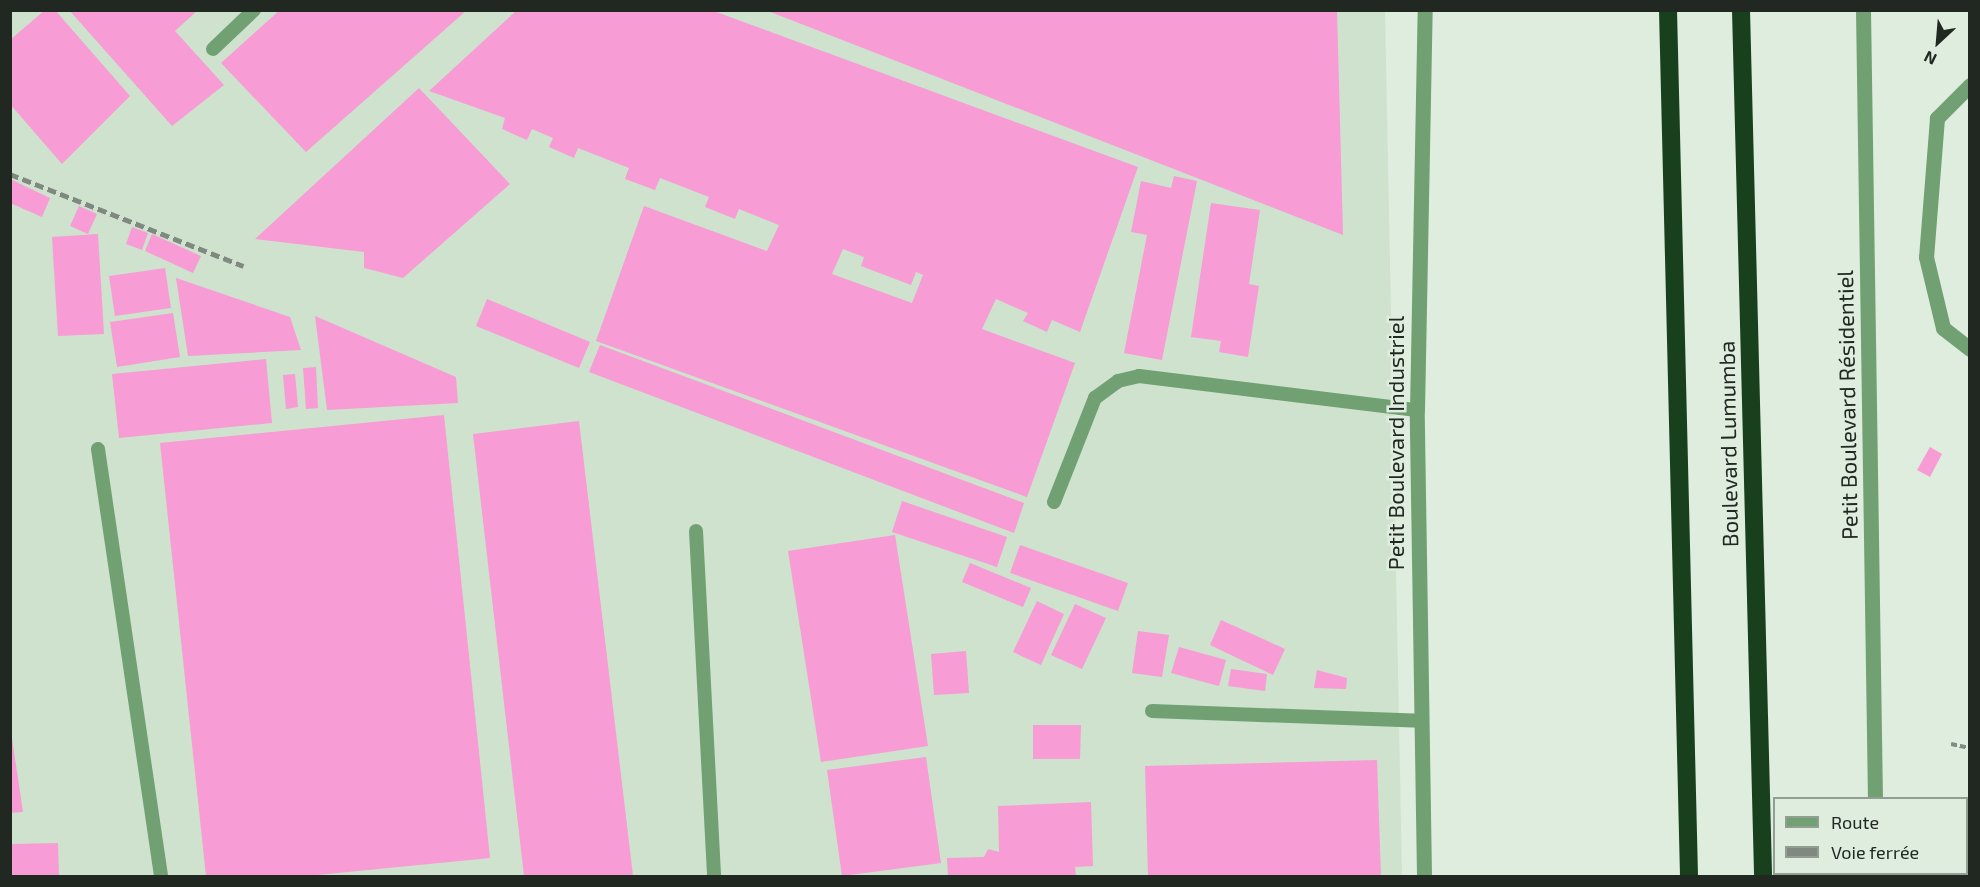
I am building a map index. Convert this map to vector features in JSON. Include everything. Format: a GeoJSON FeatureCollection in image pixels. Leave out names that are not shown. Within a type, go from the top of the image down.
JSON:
{"type":"FeatureCollection","features":[{"type":"Feature","properties":{"kind":"highway"},"geometry":{"type":"LineString","coordinates":[[1668,10],[1689,876]]}},
{"type":"Feature","properties":{"kind":"highway","name":"Boulevard Lumumba"},"geometry":{"type":"LineString","coordinates":[[1741,10],[1763,876]]}},
{"type":"Feature","properties":{"kind":"street","name":"Petit Boulevard Industriel"},"geometry":{"type":"LineString","coordinates":[[1424,876],[1417,410],[1425,10]]}},
{"type":"Feature","properties":{"kind":"street","name":"Petit Boulevard Résidentiel"},"geometry":{"type":"LineString","coordinates":[[1863,10],[1875,797]]}},
{"type":"Feature","properties":{"kind":"street"},"geometry":{"type":"LineString","coordinates":[[1970,85],[1937,118],[1926,257],[1942,328],[1970,349]]}},
{"type":"Feature","properties":{"kind":"lane"},"geometry":{"type":"LineString","coordinates":[[213,49],[254,10]]}},
{"type":"Feature","properties":{"kind":"lane"},"geometry":{"type":"LineString","coordinates":[[1054,502],[1095,398],[1118,381],[1139,376],[1417,410]]}},
{"type":"Feature","properties":{"kind":"lane"},"geometry":{"type":"LineString","coordinates":[[98,449],[161,876]]}},
{"type":"Feature","properties":{"kind":"lane"},"geometry":{"type":"LineString","coordinates":[[696,531],[714,876]]}},
{"type":"Feature","properties":{"kind":"lane"},"geometry":{"type":"LineString","coordinates":[[1152,711],[1420,721]]}},
{"type":"Feature","properties":{"kind":"path"},"geometry":{"type":"LineString","coordinates":[[1951,744],[1970,748]]}},
{"type":"Feature","properties":{"kind":"shaded area"},"geometry":{"type":"Polygon","coordinates":[[[10,11],[1385,11],[1402,876],[11,876],[10,11]]]}},
{"type":"Feature","properties":{"kind":"building"},"geometry":{"type":"Polygon","coordinates":[[[45,10],[55,10],[130,96],[62,164],[10,104],[10,40],[45,10]]]}},
{"type":"Feature","properties":{"kind":"building"},"geometry":{"type":"Polygon","coordinates":[[[69,10],[198,10],[175,31],[224,85],[172,126],[69,10]]]}},
{"type":"Feature","properties":{"kind":"building"},"geometry":{"type":"Polygon","coordinates":[[[280,10],[467,10],[306,152],[221,63],[280,10]]]}},
{"type":"Feature","properties":{"kind":"building"},"geometry":{"type":"Polygon","coordinates":[[[517,10],[711,10],[1138,167],[1080,332],[1052,320],[1047,332],[1023,321],[1028,313],[996,299],[982,329],[1075,363],[1027,497],[596,341],[644,206],[767,251],[779,225],[739,209],[735,219],[705,207],[709,197],[660,178],[655,190],[625,179],[629,168],[578,148],[574,158],[549,147],[553,138],[532,129],[527,140],[502,129],[505,118],[429,91],[517,10]],[[843,249],[832,274],[912,303],[923,275],[916,272],[911,285],[861,266],[864,257],[843,249]]]}},
{"type":"Feature","properties":{"kind":"building"},"geometry":{"type":"Polygon","coordinates":[[[1337,10],[1343,235],[768,11],[1337,10]]]}},
{"type":"Feature","properties":{"kind":"building"},"geometry":{"type":"Polygon","coordinates":[[[419,88],[510,184],[403,278],[364,268],[364,252],[255,239],[419,88]]]}},
{"type":"Feature","properties":{"kind":"building"},"geometry":{"type":"Polygon","coordinates":[[[1174,176],[1197,181],[1162,360],[1124,353],[1147,235],[1131,232],[1141,181],[1171,188],[1174,176]]]}},
{"type":"Feature","properties":{"kind":"building"},"geometry":{"type":"Polygon","coordinates":[[[10,179],[50,198],[42,217],[10,203],[10,179]]]}},
{"type":"Feature","properties":{"kind":"building"},"geometry":{"type":"Polygon","coordinates":[[[1211,203],[1260,210],[1249,284],[1259,286],[1248,357],[1219,352],[1221,341],[1191,337],[1211,203]]]}},
{"type":"Feature","properties":{"kind":"building"},"geometry":{"type":"Polygon","coordinates":[[[79,206],[97,214],[88,234],[70,226],[79,206]]]}},
{"type":"Feature","properties":{"kind":"building"},"geometry":{"type":"Polygon","coordinates":[[[132,227],[148,233],[142,250],[126,244],[132,227]]]}},
{"type":"Feature","properties":{"kind":"building"},"geometry":{"type":"Polygon","coordinates":[[[98,234],[104,334],[58,336],[52,237],[98,234]]]}},
{"type":"Feature","properties":{"kind":"building"},"geometry":{"type":"Polygon","coordinates":[[[152,234],[201,256],[193,273],[145,251],[152,234]]]}},
{"type":"Feature","properties":{"kind":"building"},"geometry":{"type":"Polygon","coordinates":[[[165,268],[171,308],[115,316],[109,276],[165,268]]]}},
{"type":"Feature","properties":{"kind":"building"},"geometry":{"type":"Polygon","coordinates":[[[176,278],[290,317],[301,350],[188,356],[176,278]]]}},
{"type":"Feature","properties":{"kind":"building"},"geometry":{"type":"Polygon","coordinates":[[[487,299],[590,342],[579,368],[476,326],[487,299]]]}},
{"type":"Feature","properties":{"kind":"building"},"geometry":{"type":"Polygon","coordinates":[[[173,313],[180,357],[117,367],[110,322],[173,313]]]}},
{"type":"Feature","properties":{"kind":"building"},"geometry":{"type":"Polygon","coordinates":[[[315,316],[456,377],[458,403],[327,410],[315,316]]]}},
{"type":"Feature","properties":{"kind":"building"},"geometry":{"type":"Polygon","coordinates":[[[600,345],[1024,503],[1014,533],[589,372],[600,345]]]}},
{"type":"Feature","properties":{"kind":"building"},"geometry":{"type":"Polygon","coordinates":[[[266,359],[272,423],[119,438],[112,374],[266,359]]]}},
{"type":"Feature","properties":{"kind":"building"},"geometry":{"type":"Polygon","coordinates":[[[316,367],[318,408],[306,409],[303,368],[316,367]]]}},
{"type":"Feature","properties":{"kind":"building"},"geometry":{"type":"Polygon","coordinates":[[[295,374],[298,407],[286,409],[283,375],[295,374]]]}},
{"type":"Feature","properties":{"kind":"building"},"geometry":{"type":"Polygon","coordinates":[[[444,415],[490,858],[307,876],[206,876],[160,443],[444,415]]]}},
{"type":"Feature","properties":{"kind":"building"},"geometry":{"type":"Polygon","coordinates":[[[579,421],[633,876],[524,876],[473,434],[579,421]]]}},
{"type":"Feature","properties":{"kind":"building"},"geometry":{"type":"Polygon","coordinates":[[[1930,447],[1942,454],[1930,477],[1917,470],[1930,447]]]}},
{"type":"Feature","properties":{"kind":"building"},"geometry":{"type":"Polygon","coordinates":[[[902,501],[1007,537],[997,567],[892,532],[902,501]]]}},
{"type":"Feature","properties":{"kind":"building"},"geometry":{"type":"Polygon","coordinates":[[[895,535],[928,746],[821,762],[788,551],[895,535]]]}},
{"type":"Feature","properties":{"kind":"building"},"geometry":{"type":"Polygon","coordinates":[[[1020,545],[1128,583],[1118,611],[1010,573],[1020,545]]]}},
{"type":"Feature","properties":{"kind":"building"},"geometry":{"type":"Polygon","coordinates":[[[970,563],[1031,588],[1023,607],[962,582],[970,563]]]}},
{"type":"Feature","properties":{"kind":"building"},"geometry":{"type":"Polygon","coordinates":[[[1037,601],[1064,614],[1041,665],[1013,652],[1037,601]]]}},
{"type":"Feature","properties":{"kind":"building"},"geometry":{"type":"Polygon","coordinates":[[[1075,604],[1106,618],[1082,669],[1051,655],[1075,604]]]}},
{"type":"Feature","properties":{"kind":"building"},"geometry":{"type":"Polygon","coordinates":[[[1221,620],[1285,649],[1273,675],[1210,645],[1221,620]]]}},
{"type":"Feature","properties":{"kind":"building"},"geometry":{"type":"Polygon","coordinates":[[[1138,631],[1169,635],[1162,677],[1132,673],[1138,631]]]}},
{"type":"Feature","properties":{"kind":"building"},"geometry":{"type":"Polygon","coordinates":[[[1179,647],[1226,660],[1219,686],[1171,673],[1179,647]]]}},
{"type":"Feature","properties":{"kind":"building"},"geometry":{"type":"Polygon","coordinates":[[[966,651],[969,693],[934,695],[931,654],[966,651]]]}},
{"type":"Feature","properties":{"kind":"building"},"geometry":{"type":"Polygon","coordinates":[[[1231,669],[1267,674],[1265,691],[1228,686],[1231,669]]]}},
{"type":"Feature","properties":{"kind":"building"},"geometry":{"type":"Polygon","coordinates":[[[1317,670],[1347,678],[1346,689],[1314,688],[1317,670]]]}},
{"type":"Feature","properties":{"kind":"building"},"geometry":{"type":"Polygon","coordinates":[[[10,725],[23,812],[10,813],[10,725]]]}},
{"type":"Feature","properties":{"kind":"building"},"geometry":{"type":"Polygon","coordinates":[[[1033,725],[1081,725],[1080,759],[1033,759],[1033,725]]]}},
{"type":"Feature","properties":{"kind":"building"},"geometry":{"type":"Polygon","coordinates":[[[926,757],[941,863],[842,876],[827,770],[926,757]]]}},
{"type":"Feature","properties":{"kind":"building"},"geometry":{"type":"Polygon","coordinates":[[[1377,760],[1381,876],[1148,876],[1145,766],[1377,760]]]}},
{"type":"Feature","properties":{"kind":"building"},"geometry":{"type":"Polygon","coordinates":[[[1091,802],[1093,866],[1075,867],[1076,876],[948,876],[947,858],[984,857],[988,849],[999,852],[998,806],[1091,802]]]}},
{"type":"Feature","properties":{"kind":"building"},"geometry":{"type":"Polygon","coordinates":[[[58,843],[59,876],[10,876],[10,844],[58,843]]]}},
{"type":"Feature","properties":{"kind":"railway"},"geometry":{"type":"LineString","coordinates":[[10,174],[243,266]]}}]}
